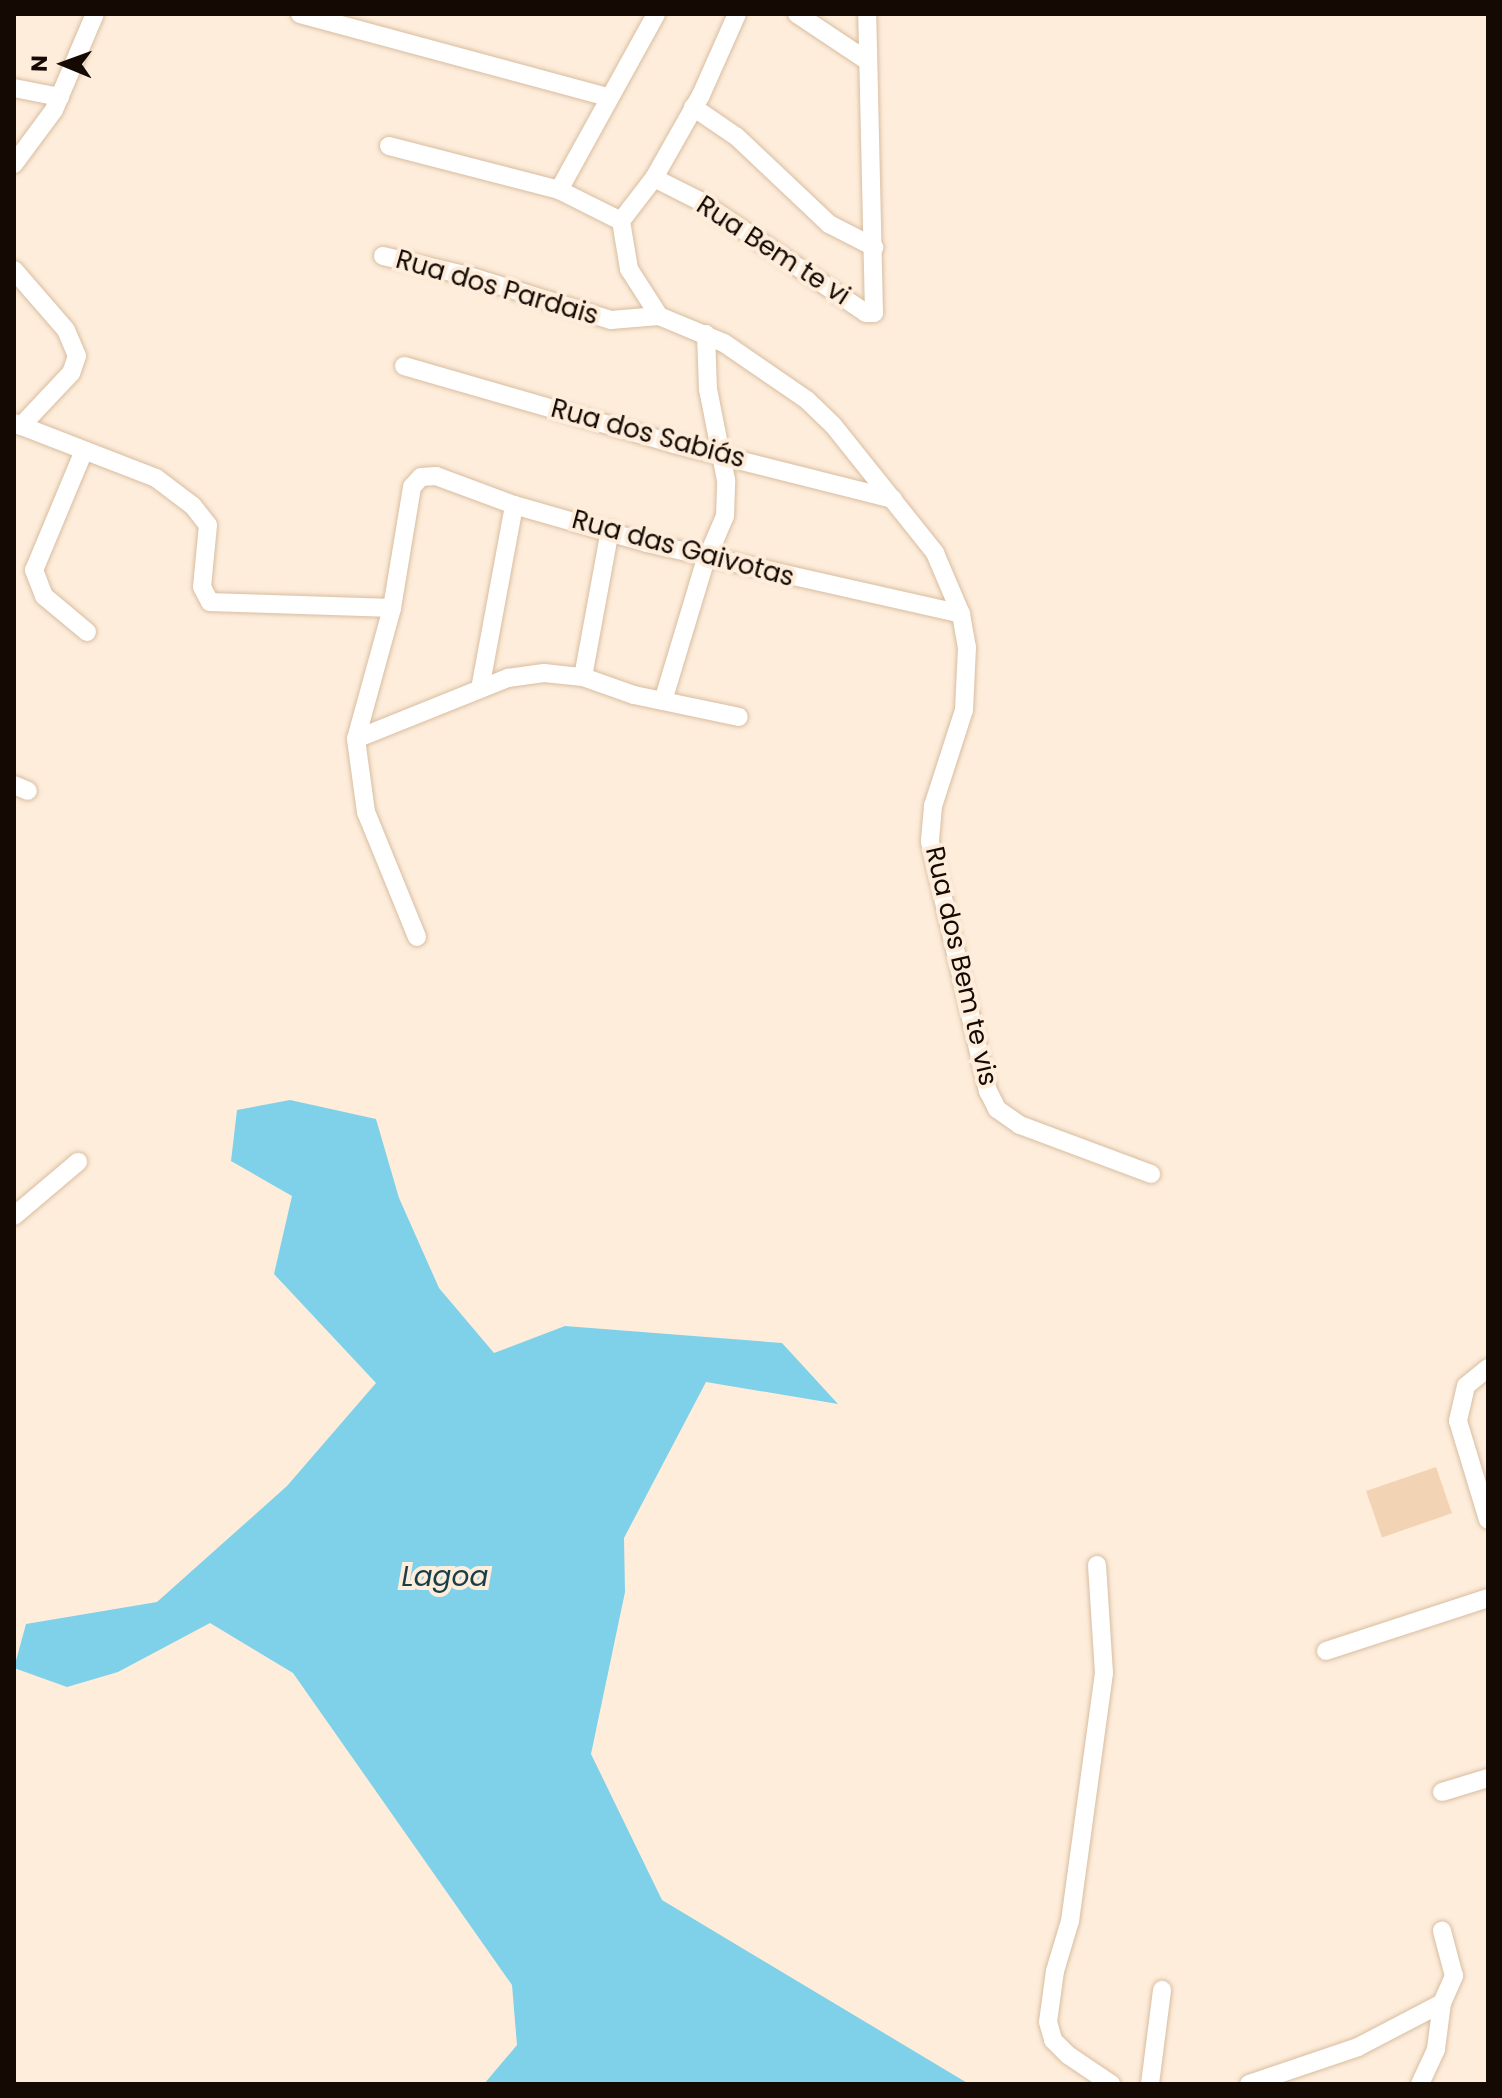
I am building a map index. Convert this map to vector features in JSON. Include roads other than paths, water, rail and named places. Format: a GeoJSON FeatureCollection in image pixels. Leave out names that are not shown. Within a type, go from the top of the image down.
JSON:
{"type":"FeatureCollection","features":[{"type":"Feature","properties":{"kind":"street"},"geometry":{"type":"LineString","coordinates":[[14,164],[47,123],[95,14]]}},
{"type":"Feature","properties":{"kind":"street"},"geometry":{"type":"LineString","coordinates":[[300,14],[608,97]]}},
{"type":"Feature","properties":{"kind":"street"},"geometry":{"type":"LineString","coordinates":[[559,190],[656,14]]}},
{"type":"Feature","properties":{"kind":"street"},"geometry":{"type":"LineString","coordinates":[[659,316],[629,269],[621,221],[654,178],[693,107],[737,14]]}},
{"type":"Feature","properties":{"kind":"street"},"geometry":{"type":"LineString","coordinates":[[797,14],[866,60]]}},
{"type":"Feature","properties":{"kind":"street","name":"Rua Bem te vi"},"geometry":{"type":"LineString","coordinates":[[654,178],[700,201],[871,314],[878,305],[866,60],[867,14]]}},
{"type":"Feature","properties":{"kind":"street"},"geometry":{"type":"LineString","coordinates":[[14,88],[60,97]]}},
{"type":"Feature","properties":{"kind":"street","name":"Rua Bem te vi"},"geometry":{"type":"LineString","coordinates":[[693,107],[737,137],[829,224],[874,247]]}},
{"type":"Feature","properties":{"kind":"street"},"geometry":{"type":"LineString","coordinates":[[389,146],[559,190],[621,221]]}},
{"type":"Feature","properties":{"kind":"street","name":"Rua dos Pardais"},"geometry":{"type":"LineString","coordinates":[[383,256],[469,276],[611,320],[659,316]]}},
{"type":"Feature","properties":{"kind":"street"},"geometry":{"type":"LineString","coordinates":[[14,270],[66,330],[77,356],[71,373],[17,425],[83,453],[156,478],[193,506],[208,525],[203,593],[210,602],[392,608],[356,739],[374,838],[417,937]]}},
{"type":"Feature","properties":{"kind":"street","name":"Rua dos Bem te vis"},"geometry":{"type":"LineString","coordinates":[[659,316],[706,334],[807,400],[893,499],[935,553],[961,614],[967,647],[964,710],[933,806],[930,842],[988,1091],[997,1109],[1020,1125],[1151,1174]]}},
{"type":"Feature","properties":{"kind":"street"},"geometry":{"type":"LineString","coordinates":[[663,701],[709,556],[725,516],[722,452],[708,389],[706,334]]}},
{"type":"Feature","properties":{"kind":"street","name":"Rua dos Sabiás"},"geometry":{"type":"LineString","coordinates":[[404,366],[662,440],[722,452],[818,483],[893,499]]}},
{"type":"Feature","properties":{"kind":"street"},"geometry":{"type":"LineString","coordinates":[[83,453],[34,570],[44,596],[87,632]]}},
{"type":"Feature","properties":{"kind":"street","name":"Rua das Gaivotas"},"geometry":{"type":"LineString","coordinates":[[392,608],[412,487],[421,477],[436,476],[514,505],[709,556],[961,614]]}},
{"type":"Feature","properties":{"kind":"street"},"geometry":{"type":"LineString","coordinates":[[480,689],[514,505]]}},
{"type":"Feature","properties":{"kind":"street"},"geometry":{"type":"LineString","coordinates":[[583,677],[610,530]]}},
{"type":"Feature","properties":{"kind":"street"},"geometry":{"type":"LineString","coordinates":[[356,739],[480,689],[529,674],[583,677],[663,701],[739,717]]}},
{"type":"Feature","properties":{"kind":"street"},"geometry":{"type":"LineString","coordinates":[[14,1216],[78,1162]]}},
{"type":"Feature","properties":{"kind":"street"},"geometry":{"type":"LineString","coordinates":[[1488,1368],[1466,1386],[1458,1421],[1488,1520]]}},
{"type":"Feature","properties":{"kind":"street"},"geometry":{"type":"LineString","coordinates":[[1097,1565],[1104,1673],[1070,1921],[1055,1971],[1048,2022],[1053,2040],[1068,2055],[1111,2084]]}},
{"type":"Feature","properties":{"kind":"street"},"geometry":{"type":"LineString","coordinates":[[1326,1651],[1488,1598]]}},
{"type":"Feature","properties":{"kind":"street"},"geometry":{"type":"LineString","coordinates":[[1442,1792],[1488,1778]]}},
{"type":"Feature","properties":{"kind":"street"},"geometry":{"type":"LineString","coordinates":[[1420,2084],[1436,2049],[1442,2003],[1454,1976],[1442,1931]]}},
{"type":"Feature","properties":{"kind":"street"},"geometry":{"type":"LineString","coordinates":[[1150,2084],[1162,1990]]}},
{"type":"Feature","properties":{"kind":"street"},"geometry":{"type":"LineString","coordinates":[[1249,2084],[1358,2047],[1442,2003]]}},
{"type":"Feature","properties":{"kind":"water","name":"Lagoa"},"geometry":{"type":"Polygon","coordinates":[[[290,1100],[376,1119],[399,1198],[439,1288],[494,1353],[565,1326],[782,1343],[838,1404],[706,1382],[624,1538],[625,1592],[591,1754],[662,1900],[969,2084],[484,2084],[517,2045],[512,1985],[293,1673],[210,1623],[118,1672],[67,1687],[14,1668],[26,1624],[157,1602],[287,1486],[376,1383],[274,1274],[292,1196],[231,1161],[237,1110],[290,1100]]]}}]}
